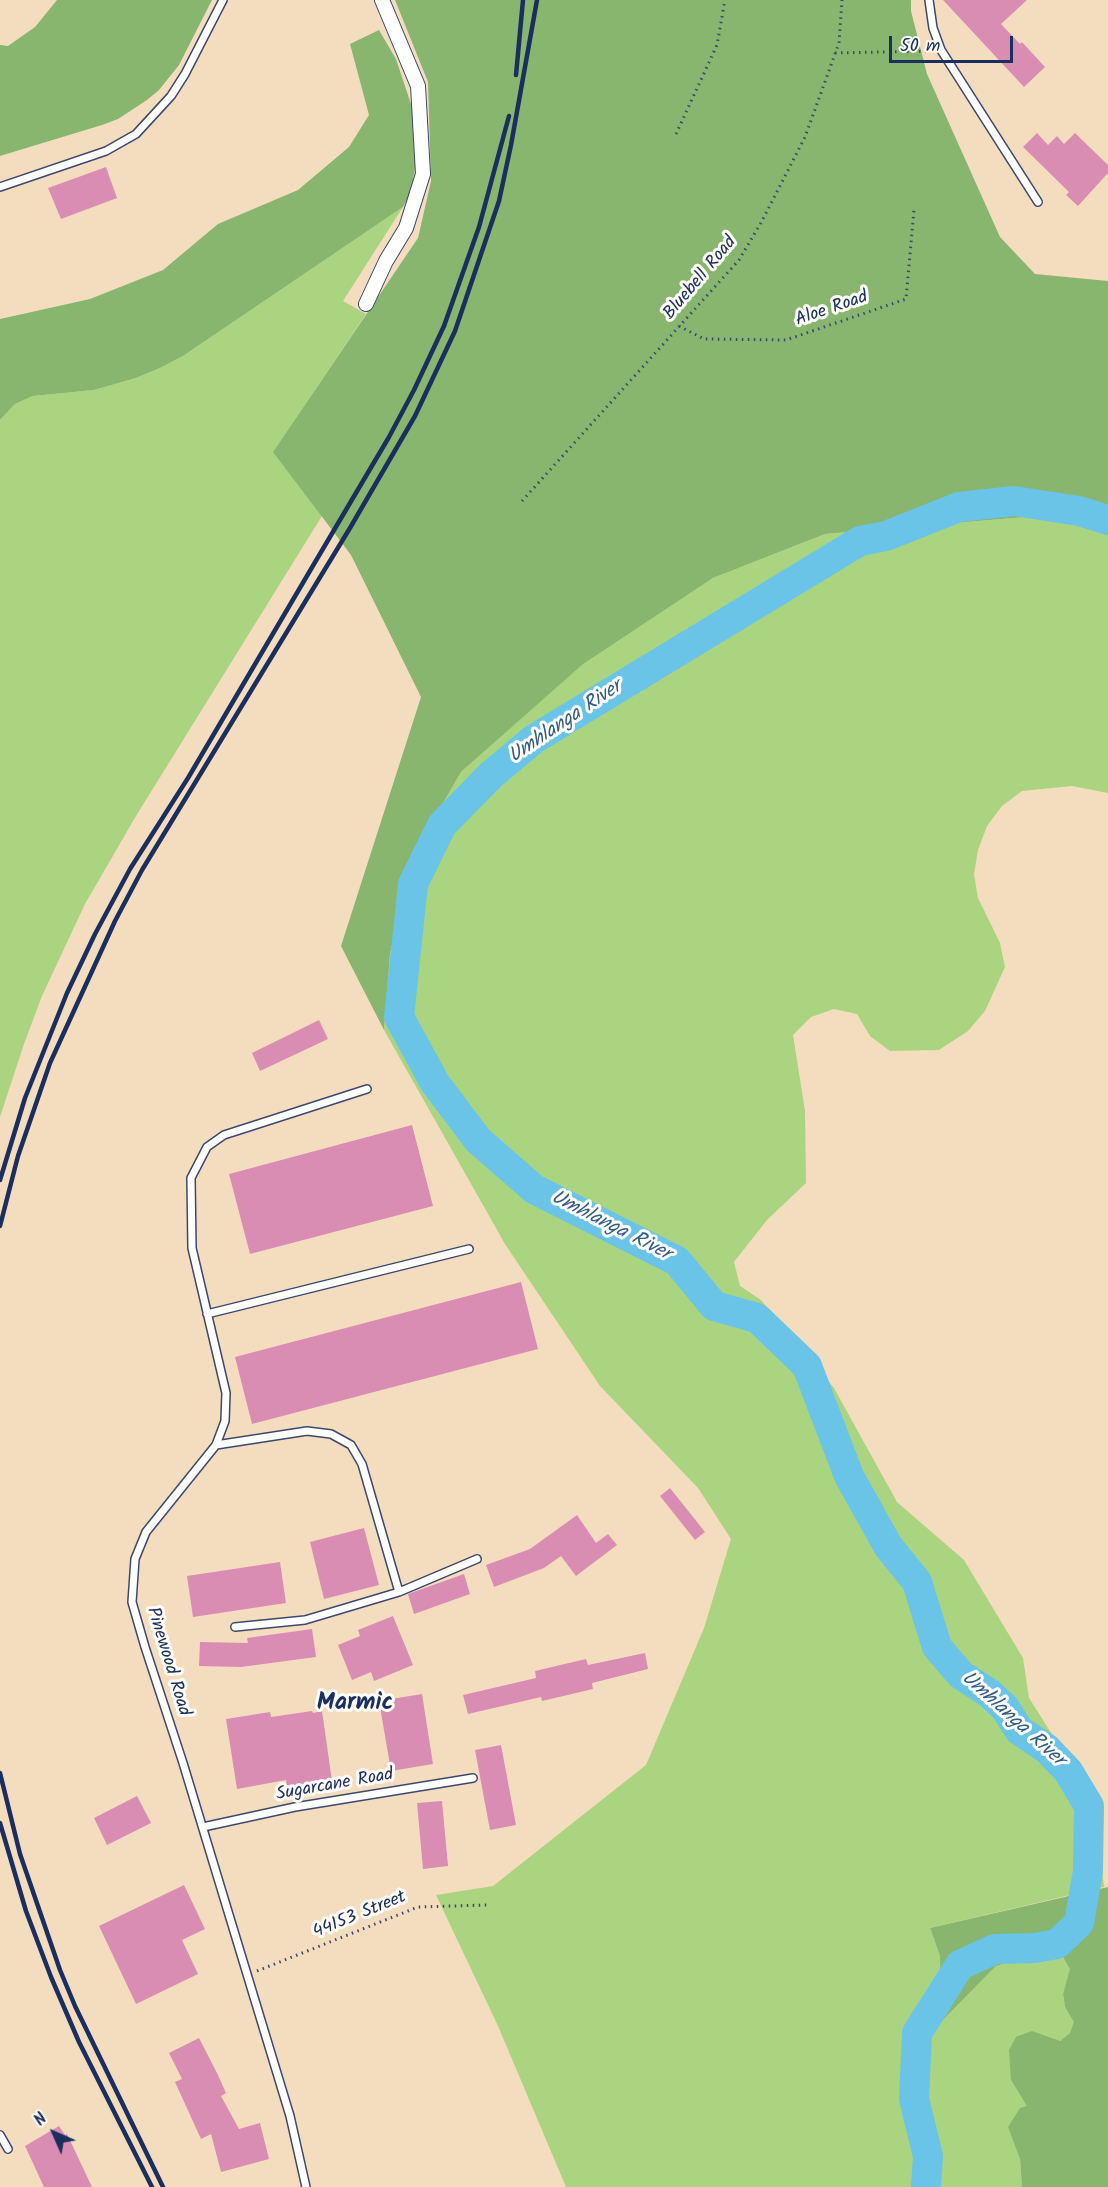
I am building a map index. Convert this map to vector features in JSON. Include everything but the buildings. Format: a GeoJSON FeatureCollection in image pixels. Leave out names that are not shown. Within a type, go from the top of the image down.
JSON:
{"type":"FeatureCollection","features":[{"type":"Feature","properties":{"kind":"street"},"geometry":{"type":"LineString","coordinates":[[366,304],[386,261],[406,228],[423,174],[418,86],[382,0]]}},
{"type":"Feature","properties":{"kind":"lane"},"geometry":{"type":"LineString","coordinates":[[0,187],[106,151],[135,135],[152,120],[186,74],[223,0]]}},
{"type":"Feature","properties":{"kind":"lane"},"geometry":{"type":"LineString","coordinates":[[929,0],[933,28],[941,50],[1038,202]]}},
{"type":"Feature","properties":{"kind":"lane","name":"Pinewood Road"},"geometry":{"type":"LineString","coordinates":[[306,2187],[290,2116],[132,1602],[135,1559],[146,1532],[216,1444],[225,1421],[225,1393],[192,1248],[191,1178],[207,1147],[224,1135],[367,1089]]}},
{"type":"Feature","properties":{"kind":"lane"},"geometry":{"type":"LineString","coordinates":[[207,1314],[469,1249]]}},
{"type":"Feature","properties":{"kind":"lane"},"geometry":{"type":"LineString","coordinates":[[216,1444],[307,1431],[331,1434],[351,1444],[362,1464],[399,1592]]}},
{"type":"Feature","properties":{"kind":"lane"},"geometry":{"type":"LineString","coordinates":[[235,1627],[305,1620],[399,1592],[477,1559]]}},
{"type":"Feature","properties":{"kind":"lane","name":"Sugarcane Road"},"geometry":{"type":"LineString","coordinates":[[203,1827],[295,1807],[473,1778]]}},
{"type":"Feature","properties":{"kind":"lane"},"geometry":{"type":"LineString","coordinates":[[0,2135],[8,2149]]}},
{"type":"Feature","properties":{"kind":"path"},"geometry":{"type":"LineString","coordinates":[[676,134],[717,45],[725,0]]}},
{"type":"Feature","properties":{"kind":"path","name":"Bluebell Road"},"geometry":{"type":"LineString","coordinates":[[522,501],[739,260],[762,221],[805,137],[839,43],[842,0]]}},
{"type":"Feature","properties":{"kind":"path"},"geometry":{"type":"LineString","coordinates":[[835,53],[941,50]]}},
{"type":"Feature","properties":{"kind":"path","name":"Aloe Road"},"geometry":{"type":"LineString","coordinates":[[679,326],[704,339],[786,340],[906,299],[914,210]]}},
{"type":"Feature","properties":{"kind":"path","name":"44153 Street"},"geometry":{"type":"LineString","coordinates":[[247,1975],[418,1907],[487,1905]]}},
{"type":"Feature","properties":{"kind":"green space"},"geometry":{"type":"Polygon","coordinates":[[[57,0],[212,0],[179,65],[159,90],[147,100],[118,119],[0,156],[0,45],[8,46],[35,27],[57,0]]]}},
{"type":"Feature","properties":{"kind":"green space"},"geometry":{"type":"Polygon","coordinates":[[[395,0],[911,0],[911,11],[927,74],[1000,237],[1035,274],[1108,281],[1108,510],[825,534],[713,578],[583,664],[461,772],[409,862],[390,954],[384,1030],[341,946],[421,697],[351,555],[273,452],[418,238],[431,181],[428,82],[395,0]]]}},
{"type":"Feature","properties":{"kind":"green space"},"geometry":{"type":"Polygon","coordinates":[[[379,30],[396,59],[412,107],[417,155],[411,192],[403,207],[183,356],[136,378],[94,390],[33,396],[15,404],[0,420],[0,319],[90,299],[163,270],[218,224],[298,190],[349,147],[369,115],[350,44],[379,30]]]}},
{"type":"Feature","properties":{"kind":"green space"},"geometry":{"type":"Polygon","coordinates":[[[403,207],[343,301],[366,314],[274,451],[322,516],[136,816],[85,904],[42,996],[0,1117],[0,420],[15,404],[33,396],[94,390],[136,378],[183,356],[403,207]]]}},
{"type":"Feature","properties":{"kind":"green space"},"geometry":{"type":"Polygon","coordinates":[[[1108,510],[1108,793],[1072,786],[1022,791],[1002,806],[987,826],[978,850],[974,874],[978,898],[1000,943],[1005,967],[985,1011],[968,1031],[939,1050],[890,1051],[870,1036],[857,1014],[834,1009],[811,1017],[793,1035],[805,1111],[806,1183],[767,1220],[734,1262],[740,1286],[761,1300],[834,1388],[897,1502],[964,1560],[1023,1658],[1029,1698],[1085,1786],[1097,1824],[1104,1887],[930,1928],[940,1956],[942,2021],[996,1966],[1038,1954],[1063,1957],[1071,1969],[1063,1994],[1065,2007],[1075,2022],[1070,2033],[1011,2080],[1028,2106],[1020,2159],[1022,2187],[566,2187],[498,2026],[436,1895],[493,1886],[646,1765],[704,1628],[731,1539],[698,1488],[600,1386],[505,1244],[384,1030],[390,954],[409,862],[461,772],[582,664],[713,578],[825,534],[1108,510]]]}},
{"type":"Feature","properties":{"kind":"green space"},"geometry":{"type":"Polygon","coordinates":[[[1108,1887],[1108,2187],[1022,2187],[1020,2159],[1008,2127],[1020,2108],[1027,2106],[1011,2080],[1009,2050],[1016,2037],[1032,2031],[1060,2041],[1070,2033],[1074,2022],[1065,2007],[1063,1994],[1070,1969],[1063,1957],[1038,1954],[996,1966],[941,2022],[940,1956],[930,1928],[1108,1887]]]}},
{"type":"Feature","properties":{"kind":"waterway","name":"Umhlanga River"},"geometry":{"type":"LineString","coordinates":[[926,2187],[928,2156],[914,2099],[917,2033],[960,1965],[995,1949],[1035,1948],[1057,1944],[1079,1923],[1088,1871],[1089,1806],[1068,1771],[1047,1749],[1019,1730],[1005,1708],[989,1693],[961,1675],[937,1647],[917,1582],[888,1546],[849,1476],[807,1366],[757,1318],[714,1306],[677,1261],[534,1189],[478,1140],[435,1083],[399,1017],[413,884],[442,825],[491,775],[534,739],[860,541],[886,536],[959,507],[1014,501],[1079,511],[1108,520]]}},
{"type":"Feature","properties":{"kind":"railway"},"geometry":{"type":"LineString","coordinates":[[516,75],[523,0]]}},
{"type":"Feature","properties":{"kind":"railway"},"geometry":{"type":"LineString","coordinates":[[0,1226],[18,1156],[50,1063],[115,921],[142,870],[350,528],[415,416],[455,331],[499,201],[537,0]]}},
{"type":"Feature","properties":{"kind":"railway"},"geometry":{"type":"LineString","coordinates":[[0,1180],[25,1098],[67,993],[95,934],[130,869],[188,778],[389,437],[414,390],[444,326],[479,227],[509,116]]}},
{"type":"Feature","properties":{"kind":"railway"},"geometry":{"type":"LineString","coordinates":[[0,1773],[20,1854],[60,1970],[75,2006],[163,2187]]}},
{"type":"Feature","properties":{"kind":"railway"},"geometry":{"type":"LineString","coordinates":[[0,1823],[26,1911],[51,1977],[79,2042],[152,2187]]}},
{"type":"Feature","properties":{"kind":"district","name":"Marmic"},"geometry":{"type":"Point","coordinates":[355,1705]}}]}
